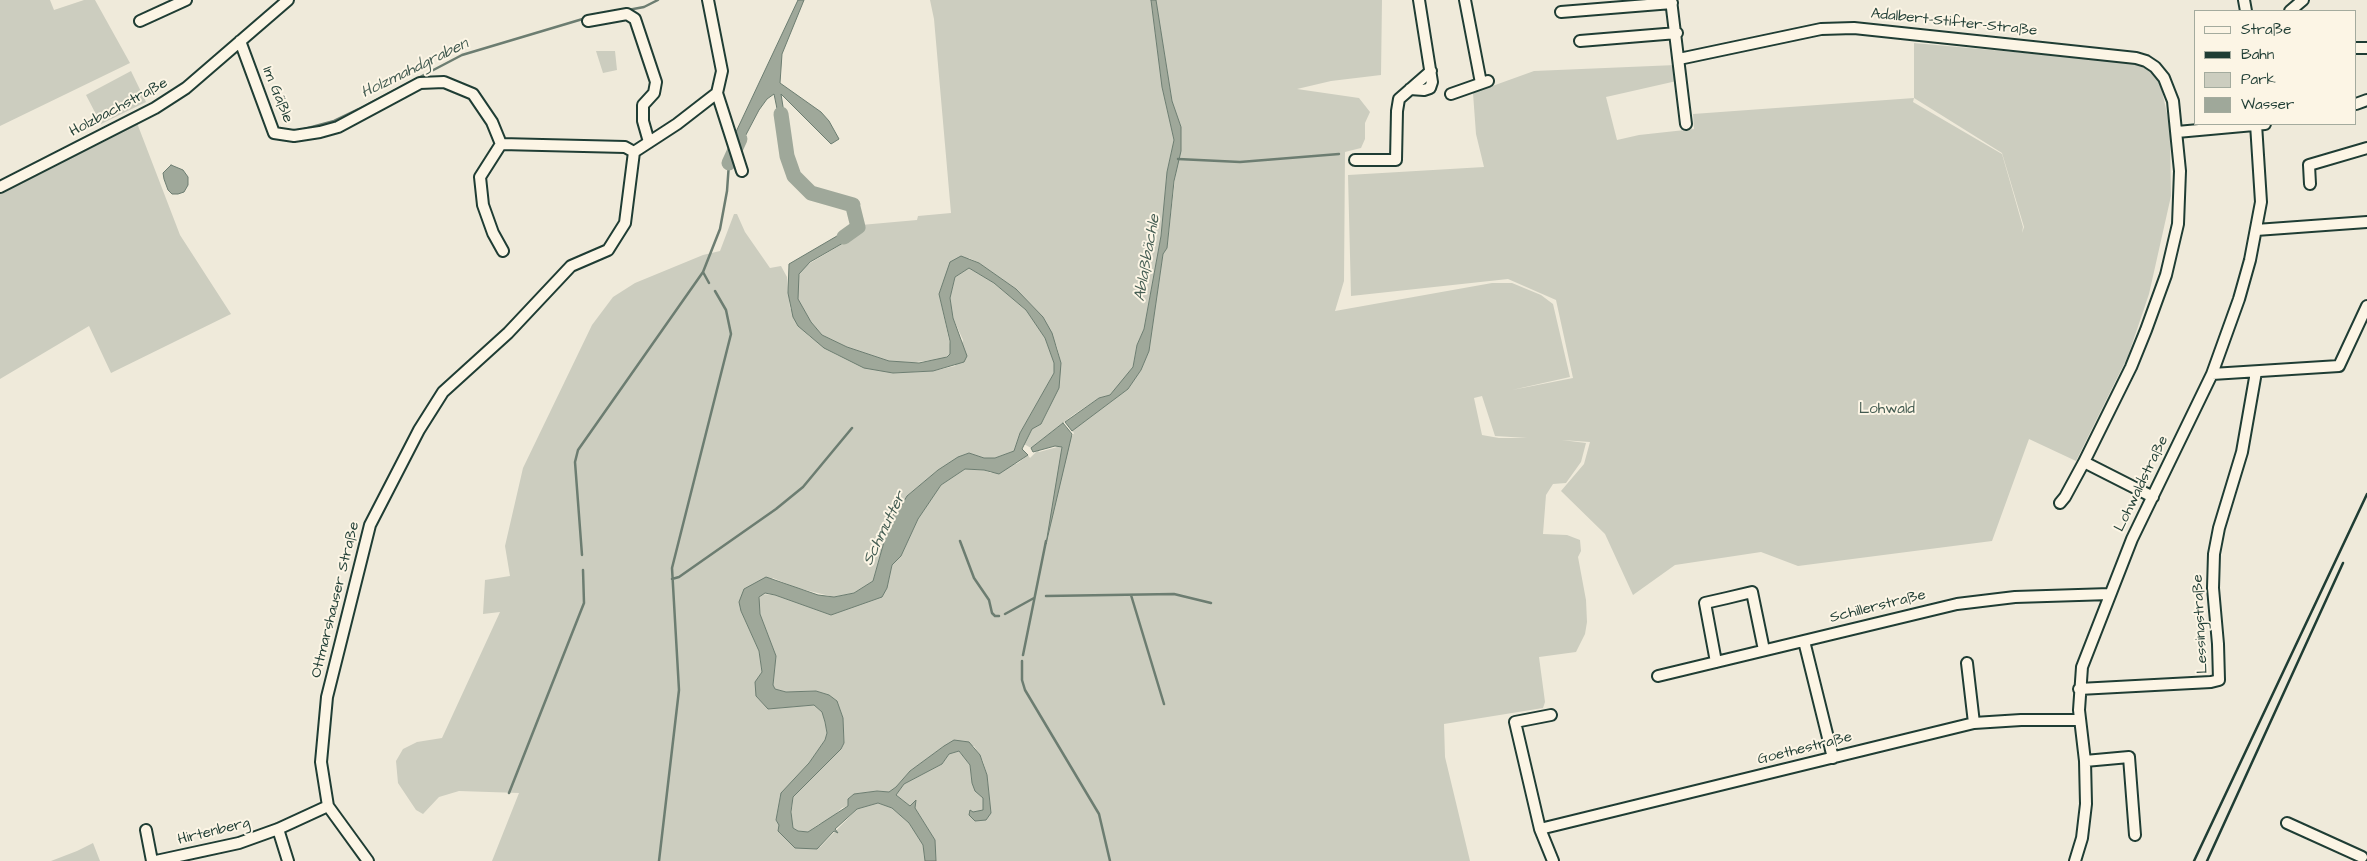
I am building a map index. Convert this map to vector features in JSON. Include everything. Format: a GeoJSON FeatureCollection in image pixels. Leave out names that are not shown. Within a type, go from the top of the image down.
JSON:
{"type":"FeatureCollection","features":[{"type":"Feature","properties":{"kind":"street"},"geometry":{"type":"LineString","coordinates":[[140,22],[186,0]]}},
{"type":"Feature","properties":{"kind":"street","name":"Holzbachstraße"},"geometry":{"type":"LineString","coordinates":[[0,187],[155,108],[186,88],[288,0]]}},
{"type":"Feature","properties":{"kind":"street"},"geometry":{"type":"LineString","coordinates":[[708,0],[722,71],[717,93],[742,171]]}},
{"type":"Feature","properties":{"kind":"street"},"geometry":{"type":"LineString","coordinates":[[1354,160],[1396,160],[1397,106],[1399,99],[1431,71],[1419,0]]}},
{"type":"Feature","properties":{"kind":"street"},"geometry":{"type":"LineString","coordinates":[[1451,94],[1485,82],[1465,0]]}},
{"type":"Feature","properties":{"kind":"street"},"geometry":{"type":"LineString","coordinates":[[2291,10],[2303,0]]}},
{"type":"Feature","properties":{"kind":"street"},"geometry":{"type":"LineString","coordinates":[[1561,12],[1671,1],[1686,124]]}},
{"type":"Feature","properties":{"kind":"street"},"geometry":{"type":"LineString","coordinates":[[588,21],[627,14],[635,20],[656,82],[654,93],[644,105],[642,121],[649,142]]}},
{"type":"Feature","properties":{"kind":"street","name":"Adalbert-Stifter-Straße"},"geometry":{"type":"LineString","coordinates":[[1679,58],[1821,29],[1854,28],[2136,58],[2146,61],[2164,78],[2173,101],[2180,187],[2178,224],[2170,261],[2131,367],[2066,498],[2060,503]]}},
{"type":"Feature","properties":{"kind":"street"},"geometry":{"type":"LineString","coordinates":[[1580,40],[1676,33]]}},
{"type":"Feature","properties":{"kind":"street","name":"Im Gäßle"},"geometry":{"type":"LineString","coordinates":[[240,41],[274,133],[294,136],[338,127],[420,83],[444,82],[473,94],[492,122],[501,144]]}},
{"type":"Feature","properties":{"kind":"street"},"geometry":{"type":"LineString","coordinates":[[502,251],[483,205],[480,177],[501,144],[625,147],[634,152],[717,93]]}},
{"type":"Feature","properties":{"kind":"street"},"geometry":{"type":"LineString","coordinates":[[2177,132],[2249,125]]}},
{"type":"Feature","properties":{"kind":"street","name":"Lohwaldstraße"},"geometry":{"type":"LineString","coordinates":[[2075,861],[2085,817],[2085,761],[2080,720],[2079,689],[2085,658],[2110,594],[2153,497],[2212,374],[2239,298],[2256,230],[2261,182],[2259,125]]}},
{"type":"Feature","properties":{"kind":"street"},"geometry":{"type":"LineString","coordinates":[[2310,184],[2309,165],[2367,148]]}},
{"type":"Feature","properties":{"kind":"street","name":"Ottmarshauser Straße"},"geometry":{"type":"LineString","coordinates":[[368,861],[328,806],[321,762],[327,697],[370,525],[419,430],[444,392],[508,333],[571,266],[608,250],[625,223],[634,152]]}},
{"type":"Feature","properties":{"kind":"street"},"geometry":{"type":"LineString","coordinates":[[2256,230],[2367,222]]}},
{"type":"Feature","properties":{"kind":"street"},"geometry":{"type":"LineString","coordinates":[[2212,374],[2339,366],[2367,306]]}},
{"type":"Feature","properties":{"kind":"street","name":"Lessingstraße"},"geometry":{"type":"LineString","coordinates":[[2079,689],[2219,680],[2219,654],[2213,594],[2214,554],[2219,528],[2242,452],[2256,372]]}},
{"type":"Feature","properties":{"kind":"street"},"geometry":{"type":"LineString","coordinates":[[2084,462],[2153,497]]}},
{"type":"Feature","properties":{"kind":"street"},"geometry":{"type":"LineString","coordinates":[[1716,662],[1705,603],[1752,592],[1764,650]]}},
{"type":"Feature","properties":{"kind":"street","name":"Schillerstraße"},"geometry":{"type":"LineString","coordinates":[[1658,676],[1957,604],[2033,596],[2110,594]]}},
{"type":"Feature","properties":{"kind":"street"},"geometry":{"type":"LineString","coordinates":[[1804,641],[1833,758]]}},
{"type":"Feature","properties":{"kind":"street"},"geometry":{"type":"LineString","coordinates":[[1966,663],[1974,723]]}},
{"type":"Feature","properties":{"kind":"street"},"geometry":{"type":"LineString","coordinates":[[1551,715],[1515,722],[1540,829],[1553,861]]}},
{"type":"Feature","properties":{"kind":"street","name":"Goethestraße"},"geometry":{"type":"LineString","coordinates":[[1540,829],[1974,723],[2021,720],[2080,720]]}},
{"type":"Feature","properties":{"kind":"street"},"geometry":{"type":"LineString","coordinates":[[2085,761],[2129,757],[2135,835]]}},
{"type":"Feature","properties":{"kind":"street","name":"Hirtenberg"},"geometry":{"type":"LineString","coordinates":[[146,830],[154,861],[239,843],[278,829],[328,806]]}},
{"type":"Feature","properties":{"kind":"street"},"geometry":{"type":"LineString","coordinates":[[2287,823],[2362,858]]}},
{"type":"Feature","properties":{"kind":"street"},"geometry":{"type":"LineString","coordinates":[[278,829],[288,861]]}},
{"type":"Feature","properties":{"kind":"green space"},"geometry":{"type":"Polygon","coordinates":[[[0,0],[50,0],[54,10],[84,0],[95,0],[130,63],[0,126],[0,0]]]}},
{"type":"Feature","properties":{"kind":"green space"},"geometry":{"type":"Polygon","coordinates":[[[930,0],[1151,0],[1162,87],[1174,140],[1167,172],[1161,236],[1144,329],[1137,345],[1133,367],[1120,385],[1110,395],[1099,398],[1073,415],[1031,448],[1024,444],[1032,429],[1041,424],[1048,411],[1061,363],[1057,347],[1043,317],[1016,289],[979,263],[969,258],[943,282],[939,294],[951,349],[950,354],[943,359],[907,363],[889,361],[847,347],[822,335],[811,322],[798,299],[797,281],[802,268],[857,235],[861,230],[861,225],[917,220],[918,216],[951,213],[934,19],[930,0]]]}},
{"type":"Feature","properties":{"kind":"green space","name":"Lohwald"},"geometry":{"type":"Polygon","coordinates":[[[1156,0],[1382,0],[1381,75],[1331,81],[1297,89],[1359,98],[1370,112],[1365,123],[1365,139],[1361,148],[1345,152],[1344,281],[1335,311],[1492,283],[1512,283],[1541,295],[1553,304],[1570,377],[1512,390],[1573,378],[1556,300],[1508,279],[1351,296],[1348,175],[1484,167],[1476,134],[1473,93],[1534,71],[1676,65],[1681,80],[1606,97],[1617,140],[1639,135],[1694,129],[1693,114],[1914,98],[1914,43],[2136,63],[2146,66],[2160,82],[2170,127],[2171,196],[2149,294],[2128,356],[2076,461],[2029,439],[1992,541],[1798,566],[1761,552],[1675,565],[1633,595],[1605,534],[1561,491],[1584,464],[1590,442],[1562,440],[1586,443],[1581,462],[1566,483],[1553,484],[1546,495],[1543,534],[1567,535],[1580,540],[1581,551],[1578,557],[1586,600],[1587,622],[1585,634],[1576,652],[1539,657],[1545,702],[1543,708],[1444,724],[1445,757],[1470,861],[936,861],[935,840],[915,808],[916,801],[910,806],[896,795],[904,784],[942,764],[949,754],[959,751],[970,765],[972,783],[983,798],[983,810],[969,815],[975,821],[991,813],[987,775],[983,761],[974,746],[944,746],[910,771],[889,792],[877,791],[854,794],[848,799],[848,806],[842,808],[827,822],[819,824],[808,832],[798,831],[793,828],[791,821],[793,797],[841,749],[844,743],[843,718],[837,701],[829,695],[816,691],[786,692],[775,689],[773,685],[776,656],[760,614],[758,603],[761,594],[775,595],[831,615],[881,597],[887,588],[892,565],[901,556],[918,519],[941,485],[965,469],[984,470],[991,473],[1018,463],[1028,455],[1030,458],[1038,450],[1039,452],[1061,446],[1062,458],[1048,537],[1068,443],[1074,433],[1072,431],[1128,389],[1141,370],[1149,351],[1163,254],[1167,248],[1181,127],[1172,101],[1156,0]],[[1914,98],[1913,102],[2002,154],[2023,227],[2022,233],[2024,227],[2002,153],[1914,98]],[[1482,396],[1474,398],[1482,435],[1499,438],[1527,438],[1495,436],[1482,396]]]}},
{"type":"Feature","properties":{"kind":"green space"},"geometry":{"type":"Polygon","coordinates":[[[596,51],[615,51],[617,70],[603,73],[596,51]]]}},
{"type":"Feature","properties":{"kind":"green space"},"geometry":{"type":"Polygon","coordinates":[[[131,71],[146,102],[101,124],[86,95],[131,71]]]}},
{"type":"Feature","properties":{"kind":"green space"},"geometry":{"type":"Polygon","coordinates":[[[137,123],[180,235],[231,314],[111,373],[89,326],[0,379],[0,193],[137,123]]]}},
{"type":"Feature","properties":{"kind":"green space"},"geometry":{"type":"Polygon","coordinates":[[[734,214],[737,214],[745,232],[770,268],[781,266],[787,277],[790,308],[809,336],[837,355],[893,373],[933,371],[955,366],[963,340],[953,318],[950,298],[955,277],[969,268],[994,283],[1026,310],[1045,338],[1054,363],[1054,373],[1020,433],[1014,451],[995,458],[984,458],[969,453],[959,457],[938,470],[907,496],[891,518],[873,581],[854,593],[834,597],[797,588],[773,578],[741,611],[759,651],[762,672],[758,678],[756,696],[768,709],[814,705],[822,712],[825,722],[827,733],[825,740],[809,763],[781,794],[776,820],[795,848],[820,847],[857,809],[878,803],[892,808],[909,823],[923,845],[925,861],[492,861],[519,793],[459,791],[439,797],[423,814],[416,810],[398,783],[396,761],[403,749],[417,742],[442,738],[500,612],[483,614],[485,580],[510,576],[505,546],[523,468],[592,325],[613,297],[635,283],[703,255],[720,251],[734,214]]]}},
{"type":"Feature","properties":{"kind":"green space"},"geometry":{"type":"Polygon","coordinates":[[[93,843],[100,861],[51,861],[77,851],[93,843]]]}},
{"type":"Feature","properties":{"kind":"water"},"geometry":{"type":"Polygon","coordinates":[[[798,0],[804,0],[782,54],[780,83],[821,112],[829,121],[839,139],[831,144],[781,94],[787,132],[782,133],[774,94],[767,99],[759,110],[739,148],[735,134],[798,0]]]}},
{"type":"Feature","properties":{"kind":"water"},"geometry":{"type":"Polygon","coordinates":[[[1151,0],[1156,0],[1172,101],[1181,127],[1181,151],[1174,181],[1167,248],[1163,254],[1149,351],[1141,370],[1128,389],[1072,431],[1065,422],[1099,398],[1110,395],[1133,367],[1137,345],[1144,329],[1161,236],[1167,172],[1174,140],[1162,87],[1151,0]]]}},
{"type":"Feature","properties":{"kind":"water"},"geometry":{"type":"Polygon","coordinates":[[[171,165],[183,170],[188,177],[188,185],[184,192],[172,194],[168,190],[163,173],[171,165]]]}},
{"type":"Feature","properties":{"kind":"water"},"geometry":{"type":"Polygon","coordinates":[[[861,225],[857,235],[810,262],[799,274],[798,299],[811,322],[822,335],[847,347],[889,361],[919,363],[947,357],[950,354],[950,341],[939,294],[950,262],[961,256],[979,263],[1016,289],[1043,317],[1052,333],[1061,363],[1059,388],[1041,424],[1032,429],[1022,449],[1028,455],[999,474],[984,470],[965,469],[941,485],[918,519],[901,556],[892,565],[887,588],[882,597],[831,615],[775,595],[765,593],[759,597],[760,614],[776,656],[773,685],[775,689],[786,692],[816,691],[829,695],[837,701],[843,718],[844,743],[841,749],[793,797],[791,812],[793,828],[798,831],[808,832],[848,806],[848,799],[854,794],[877,791],[889,792],[910,771],[944,746],[954,740],[969,742],[980,755],[987,775],[991,813],[986,820],[975,821],[969,815],[970,810],[973,812],[983,810],[983,798],[975,791],[970,765],[959,751],[949,754],[942,764],[904,784],[896,795],[910,806],[916,800],[915,808],[935,840],[936,861],[925,861],[923,845],[909,823],[892,808],[878,803],[857,809],[835,829],[838,833],[834,831],[817,849],[795,848],[778,831],[779,825],[776,820],[781,793],[809,763],[825,740],[827,733],[822,712],[814,705],[768,709],[756,696],[755,682],[762,672],[759,651],[741,611],[739,602],[744,589],[766,577],[818,595],[834,597],[854,593],[873,581],[891,517],[900,508],[907,496],[938,470],[958,457],[969,453],[984,458],[995,458],[1014,451],[1020,433],[1054,373],[1054,363],[1045,338],[1026,310],[994,283],[969,268],[955,277],[950,298],[953,318],[967,356],[964,362],[933,371],[893,373],[864,368],[824,348],[798,326],[793,317],[788,293],[789,264],[849,229],[861,225]]]}},
{"type":"Feature","properties":{"kind":"water"},"geometry":{"type":"Polygon","coordinates":[[[1063,423],[1072,434],[1046,544],[1062,447],[1055,446],[1033,452],[1031,448],[1063,423]]]}},
{"type":"Feature","properties":{"kind":"waterway","name":"Holzmahdgraben"},"geometry":{"type":"LineString","coordinates":[[628,10],[644,7],[658,0]]}},
{"type":"Feature","properties":{"kind":"waterway","name":"Holzmahdgraben"},"geometry":{"type":"LineString","coordinates":[[297,131],[334,121],[462,55],[586,18]]}},
{"type":"Feature","properties":{"kind":"waterway"},"geometry":{"type":"LineString","coordinates":[[781,114],[787,156],[794,176],[811,193],[853,205]]}},
{"type":"Feature","properties":{"kind":"waterway"},"geometry":{"type":"LineString","coordinates":[[729,163],[740,139]]}},
{"type":"Feature","properties":{"kind":"waterway"},"geometry":{"type":"LineString","coordinates":[[1178,159],[1240,162],[1339,154]]}},
{"type":"Feature","properties":{"kind":"waterway"},"geometry":{"type":"LineString","coordinates":[[582,555],[575,462],[578,450],[703,272],[720,229],[727,191],[729,163]]}},
{"type":"Feature","properties":{"kind":"waterway","name":"Schmutter"},"geometry":{"type":"LineString","coordinates":[[844,237],[858,227],[853,207]]}},
{"type":"Feature","properties":{"kind":"waterway"},"geometry":{"type":"LineString","coordinates":[[703,272],[709,283]]}},
{"type":"Feature","properties":{"kind":"waterway"},"geometry":{"type":"LineString","coordinates":[[659,861],[679,690],[672,568],[731,334],[726,310],[715,291]]}},
{"type":"Feature","properties":{"kind":"waterway"},"geometry":{"type":"LineString","coordinates":[[672,579],[679,577],[776,509],[803,487],[852,428]]}},
{"type":"Feature","properties":{"kind":"waterway"},"geometry":{"type":"LineString","coordinates":[[960,541],[974,578],[989,600],[992,613],[995,616],[999,616]]}},
{"type":"Feature","properties":{"kind":"waterway"},"geometry":{"type":"LineString","coordinates":[[1023,655],[1046,541]]}},
{"type":"Feature","properties":{"kind":"waterway"},"geometry":{"type":"LineString","coordinates":[[509,793],[584,603],[583,570]]}},
{"type":"Feature","properties":{"kind":"waterway"},"geometry":{"type":"LineString","coordinates":[[1046,596],[1174,594],[1211,603]]}},
{"type":"Feature","properties":{"kind":"waterway"},"geometry":{"type":"LineString","coordinates":[[1131,595],[1164,704]]}},
{"type":"Feature","properties":{"kind":"waterway"},"geometry":{"type":"LineString","coordinates":[[1005,614],[1034,598]]}},
{"type":"Feature","properties":{"kind":"waterway"},"geometry":{"type":"LineString","coordinates":[[1022,661],[1022,680],[1025,690],[1099,814],[1110,861]]}},
{"type":"Feature","properties":{"kind":"railway"},"geometry":{"type":"LineString","coordinates":[[2194,861],[2367,494]]}},
{"type":"Feature","properties":{"kind":"railway"},"geometry":{"type":"LineString","coordinates":[[2207,861],[2343,563]]}},
{"type":"Feature","properties":{"kind":"water label","name":"Ablaßbächle"},"geometry":{"type":"Point","coordinates":[1148,258]}}]}
